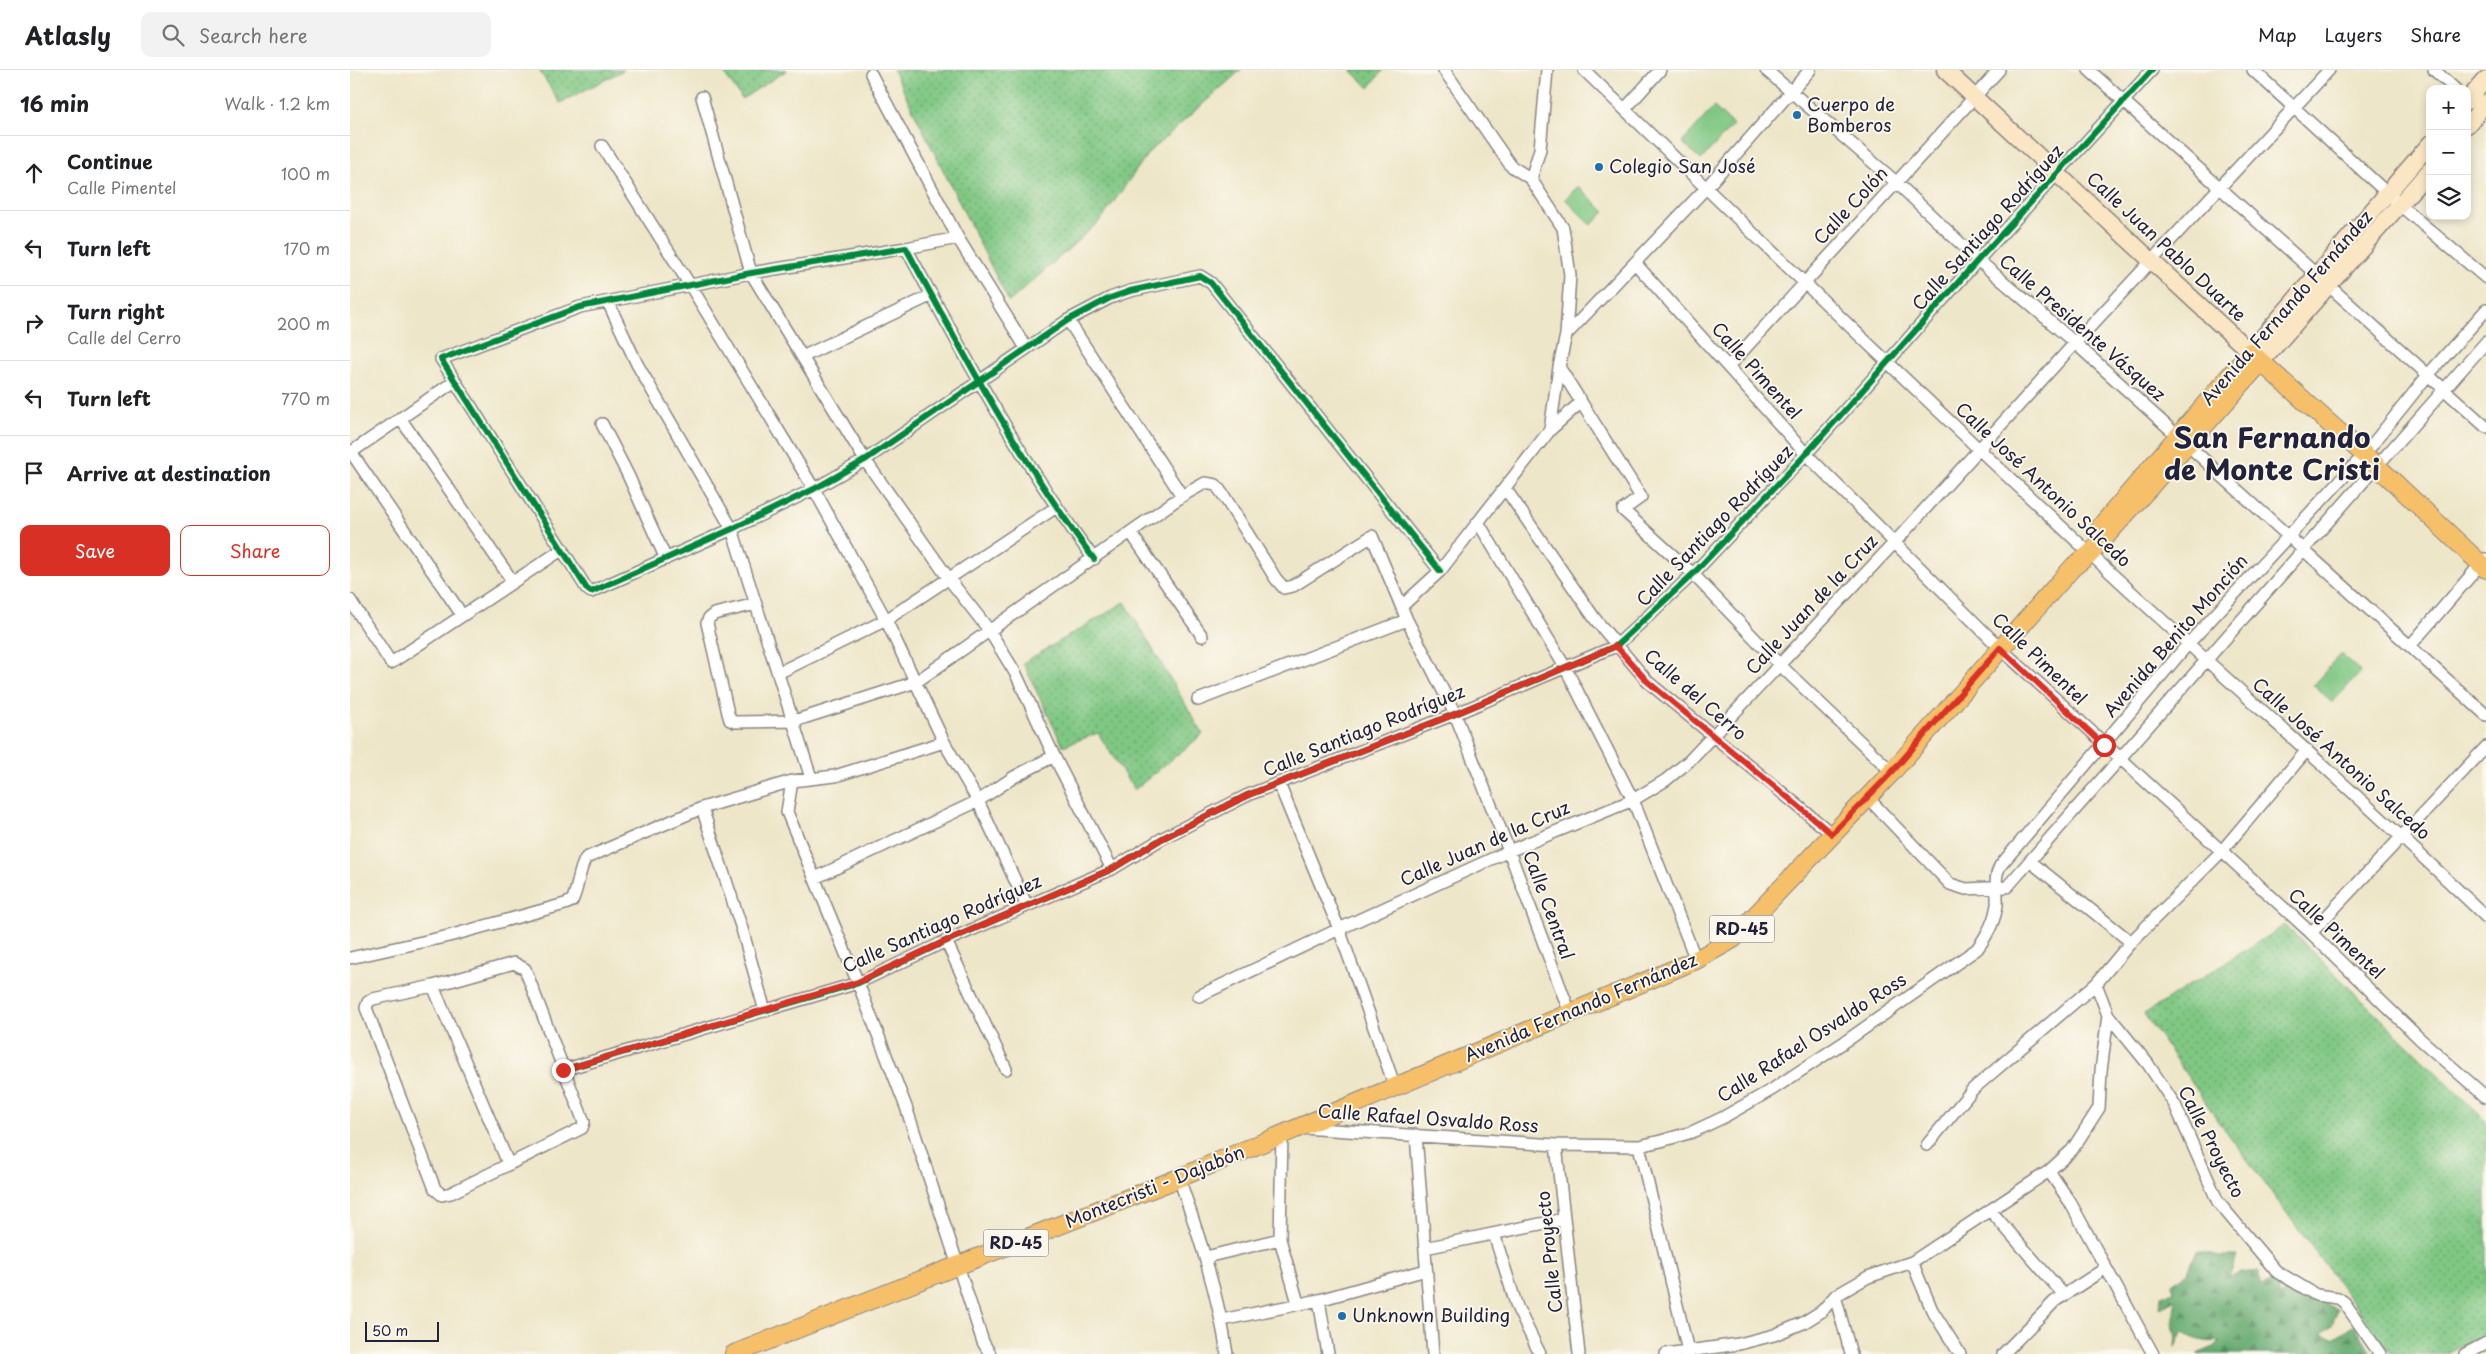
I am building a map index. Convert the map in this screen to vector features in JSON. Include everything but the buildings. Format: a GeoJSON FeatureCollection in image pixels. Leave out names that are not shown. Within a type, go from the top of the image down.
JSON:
{"type":"FeatureCollection","features":[{"type":"Feature","properties":{"kind":"main road","name":"Calle Juan Pablo Duarte"},"geometry":{"type":"LineString","coordinates":[[1945,70],[2256,357]]}},
{"type":"Feature","properties":{"kind":"main road"},"geometry":{"type":"LineString","coordinates":[[2476,106],[2486,79]]}},
{"type":"Feature","properties":{"kind":"main road","name":"Avenida Fernando Fernández"},"geometry":{"type":"LineString","coordinates":[[1289,1131],[1696,960],[1733,940],[1892,772],[2072,568],[2323,280],[2387,193],[2426,149]]}},
{"type":"Feature","properties":{"kind":"main road","name":"Avenida Fernando Fernández"},"geometry":{"type":"LineString","coordinates":[[2323,280],[2400,205],[2426,175]]}},
{"type":"Feature","properties":{"kind":"main road"},"geometry":{"type":"LineString","coordinates":[[2256,357],[2484,564]]}},
{"type":"Feature","properties":{"kind":"main road","name":"Montecristi - Dajabón"},"geometry":{"type":"LineString","coordinates":[[734,1354],[1179,1178],[1289,1131]]}},
{"type":"Feature","properties":{"kind":"street"},"geometry":{"type":"LineString","coordinates":[[1444,70],[1511,166],[1530,179],[1563,228],[1570,274],[1566,336],[1559,367],[1550,430]]}},
{"type":"Feature","properties":{"kind":"street"},"geometry":{"type":"LineString","coordinates":[[1530,179],[1540,149],[1547,70]]}},
{"type":"Feature","properties":{"kind":"street","name":"Calle José Antonio Salcedo"},"geometry":{"type":"LineString","coordinates":[[1584,70],[2086,551],[2402,836],[2486,917]]}},
{"type":"Feature","properties":{"kind":"street"},"geometry":{"type":"LineString","coordinates":[[1625,110],[1660,70]]}},
{"type":"Feature","properties":{"kind":"street","name":"Calle Presidente Vásquez"},"geometry":{"type":"LineString","coordinates":[[1766,70],[1896,183],[1978,260],[2075,343],[2486,715]]}},
{"type":"Feature","properties":{"kind":"street"},"geometry":{"type":"LineString","coordinates":[[1566,336],[1706,188],[1810,70]]}},
{"type":"Feature","properties":{"kind":"street","name":"Calle Colón"},"geometry":{"type":"LineString","coordinates":[[1728,367],[1974,96],[2000,70]]}},
{"type":"Feature","properties":{"kind":"street"},"geometry":{"type":"LineString","coordinates":[[2088,70],[2486,427]]}},
{"type":"Feature","properties":{"kind":"street","name":"Calle Santiago Rodríguez"},"geometry":{"type":"LineString","coordinates":[[563,1070],[858,982],[946,941],[1112,869],[1204,816],[1616,646],[1694,574],[1806,454],[1978,260],[2152,70]]}},
{"type":"Feature","properties":{"kind":"street"},"geometry":{"type":"LineString","coordinates":[[2253,70],[2400,205],[2486,278]]}},
{"type":"Feature","properties":{"kind":"street","name":"Calle Juan de la Cruz"},"geometry":{"type":"LineString","coordinates":[[1199,996],[1339,929],[1510,851],[1633,800],[1682,767],[1714,736],[1896,542],[2075,343],[2329,70]]}},
{"type":"Feature","properties":{"kind":"street"},"geometry":{"type":"LineString","coordinates":[[2434,70],[2451,85]]}},
{"type":"Feature","properties":{"kind":"street"},"geometry":{"type":"LineString","coordinates":[[871,74],[958,238],[1026,348]]}},
{"type":"Feature","properties":{"kind":"street"},"geometry":{"type":"LineString","coordinates":[[702,97],[751,273],[865,460],[948,580],[989,630],[1016,674],[1054,756],[1112,869]]}},
{"type":"Feature","properties":{"kind":"street"},"geometry":{"type":"LineString","coordinates":[[602,146],[690,285],[814,489],[886,620],[944,742],[978,801],[1027,906]]}},
{"type":"Feature","properties":{"kind":"street"},"geometry":{"type":"LineString","coordinates":[[958,238],[751,273],[580,307],[441,359],[592,592],[732,529],[814,489],[865,460],[1068,320],[1130,291],[1200,276],[1211,283],[1440,571]]}},
{"type":"Feature","properties":{"kind":"street"},"geometry":{"type":"LineString","coordinates":[[906,248],[979,383],[1055,508],[1094,559]]}},
{"type":"Feature","properties":{"kind":"street","name":"Calle Pimentel"},"geometry":{"type":"LineString","coordinates":[[1635,263],[1806,454],[2000,648],[2311,933],[2420,1039],[2486,1097]]}},
{"type":"Feature","properties":{"kind":"street"},"geometry":{"type":"LineString","coordinates":[[802,356],[932,295]]}},
{"type":"Feature","properties":{"kind":"street"},"geometry":{"type":"LineString","coordinates":[[608,302],[637,364],[732,529],[811,778]]}},
{"type":"Feature","properties":{"kind":"street","name":"Avenida Benito Monción"},"geometry":{"type":"LineString","coordinates":[[1997,889],[1995,878],[2000,866],[2188,644],[2364,455],[2428,375],[2486,310]]}},
{"type":"Feature","properties":{"kind":"street"},"geometry":{"type":"LineString","coordinates":[[756,604],[714,614],[708,618],[707,623],[730,720],[735,722],[794,721],[916,682],[1182,496],[1068,320]]}},
{"type":"Feature","properties":{"kind":"street"},"geometry":{"type":"LineString","coordinates":[[1868,798],[1950,884],[1966,889],[2007,888],[2486,342]]}},
{"type":"Feature","properties":{"kind":"street"},"geometry":{"type":"LineString","coordinates":[[1559,367],[1641,497],[1623,510],[1694,574],[1780,665],[1892,772]]}},
{"type":"Feature","properties":{"kind":"street"},"geometry":{"type":"LineString","coordinates":[[455,380],[351,453],[462,615]]}},
{"type":"Feature","properties":{"kind":"street"},"geometry":{"type":"LineString","coordinates":[[1555,393],[1574,392]]}},
{"type":"Feature","properties":{"kind":"street"},"geometry":{"type":"LineString","coordinates":[[1402,606],[1440,571],[1550,430],[1580,403]]}},
{"type":"Feature","properties":{"kind":"street"},"geometry":{"type":"LineString","coordinates":[[400,418],[513,582]]}},
{"type":"Feature","properties":{"kind":"street"},"geometry":{"type":"LineString","coordinates":[[602,424],[628,475],[666,559]]}},
{"type":"Feature","properties":{"kind":"street","name":"Calle Central"},"geometry":{"type":"LineString","coordinates":[[1182,496],[1205,483],[1216,485],[1276,579],[1284,588],[1293,586],[1372,536],[1407,620],[1455,714],[1510,851],[1570,1013]]}},
{"type":"Feature","properties":{"kind":"street","name":"Calle del Cerro"},"geometry":{"type":"LineString","coordinates":[[1505,488],[1595,619],[1648,682],[1832,834]]}},
{"type":"Feature","properties":{"kind":"street"},"geometry":{"type":"LineString","coordinates":[[778,673],[886,620],[1055,508]]}},
{"type":"Feature","properties":{"kind":"street"},"geometry":{"type":"LineString","coordinates":[[1478,522],[1565,667],[1633,800],[1696,960]]}},
{"type":"Feature","properties":{"kind":"street"},"geometry":{"type":"LineString","coordinates":[[1131,533],[1202,636]]}},
{"type":"Feature","properties":{"kind":"street"},"geometry":{"type":"LineString","coordinates":[[350,600],[391,663],[563,549]]}},
{"type":"Feature","properties":{"kind":"street"},"geometry":{"type":"LineString","coordinates":[[2410,646],[2484,564]]}},
{"type":"Feature","properties":{"kind":"street"},"geometry":{"type":"LineString","coordinates":[[1198,700],[1407,620]]}},
{"type":"Feature","properties":{"kind":"street"},"geometry":{"type":"LineString","coordinates":[[350,958],[449,936],[572,901],[582,864],[586,858],[702,808],[792,781],[835,776],[944,742]]}},
{"type":"Feature","properties":{"kind":"street"},"geometry":{"type":"LineString","coordinates":[[2311,933],[2486,747]]}},
{"type":"Feature","properties":{"kind":"street"},"geometry":{"type":"LineString","coordinates":[[1927,1146],[1973,1089],[2096,984],[2132,942],[2221,852],[2307,750]]}},
{"type":"Feature","properties":{"kind":"street"},"geometry":{"type":"LineString","coordinates":[[814,878],[978,801],[1014,777],[1054,756]]}},
{"type":"Feature","properties":{"kind":"street"},"geometry":{"type":"LineString","coordinates":[[792,781],[787,812],[858,982],[906,1107],[959,1266],[982,1342],[990,1354]]}},
{"type":"Feature","properties":{"kind":"street"},"geometry":{"type":"LineString","coordinates":[[1279,784],[1339,929],[1394,1087]]}},
{"type":"Feature","properties":{"kind":"street"},"geometry":{"type":"LineString","coordinates":[[702,808],[742,929],[765,1011]]}},
{"type":"Feature","properties":{"kind":"street"},"geometry":{"type":"LineString","coordinates":[[2031,862],[2132,942]]}},
{"type":"Feature","properties":{"kind":"street","name":"Calle Rafael Osvaldo Ross"},"geometry":{"type":"LineString","coordinates":[[1289,1131],[1416,1135],[1556,1145],[1639,1146],[1692,1132],[1756,1099],[1849,1039],[1977,949],[1987,935],[1996,908],[1997,889]]}},
{"type":"Feature","properties":{"kind":"street"},"geometry":{"type":"LineString","coordinates":[[946,941],[1006,1070]]}},
{"type":"Feature","properties":{"kind":"street"},"geometry":{"type":"LineString","coordinates":[[514,963],[520,964],[524,969],[584,1122],[582,1128],[508,1163],[451,1193],[442,1195],[435,1189],[366,1008],[373,999],[433,986],[514,963]]}},
{"type":"Feature","properties":{"kind":"street","name":"Calle Proyecto"},"geometry":{"type":"LineString","coordinates":[[2096,984],[2108,1015],[2148,1064],[2175,1105],[2218,1202],[2276,1271],[2316,1295],[2338,1298],[2344,1302],[2380,1354]]}},
{"type":"Feature","properties":{"kind":"street"},"geometry":{"type":"LineString","coordinates":[[433,986],[508,1163]]}},
{"type":"Feature","properties":{"kind":"street"},"geometry":{"type":"LineString","coordinates":[[1666,1354],[1688,1353],[1739,1344],[1774,1335],[1803,1323],[1822,1312],[1835,1296],[1868,1277],[1912,1262],[2049,1171],[2072,1150],[2090,1125],[2099,1108],[2108,1015]]}},
{"type":"Feature","properties":{"kind":"street"},"geometry":{"type":"LineString","coordinates":[[1289,1131],[1280,1240],[1298,1303]]}},
{"type":"Feature","properties":{"kind":"street"},"geometry":{"type":"LineString","coordinates":[[1416,1135],[1433,1354]]}},
{"type":"Feature","properties":{"kind":"street","name":"Calle Proyecto"},"geometry":{"type":"LineString","coordinates":[[1556,1145],[1579,1354]]}},
{"type":"Feature","properties":{"kind":"street"},"geometry":{"type":"LineString","coordinates":[[1639,1146],[1688,1353]]}},
{"type":"Feature","properties":{"kind":"street"},"geometry":{"type":"LineString","coordinates":[[2049,1171],[2070,1202],[2153,1354]]}},
{"type":"Feature","properties":{"kind":"street"},"geometry":{"type":"LineString","coordinates":[[1179,1178],[1206,1257],[1222,1320],[1227,1354]]}},
{"type":"Feature","properties":{"kind":"street"},"geometry":{"type":"LineString","coordinates":[[1990,1210],[2064,1295]]}},
{"type":"Feature","properties":{"kind":"street"},"geometry":{"type":"LineString","coordinates":[[1424,1248],[1564,1219]]}},
{"type":"Feature","properties":{"kind":"street"},"geometry":{"type":"LineString","coordinates":[[1494,1234],[1517,1307],[1540,1354]]}},
{"type":"Feature","properties":{"kind":"street"},"geometry":{"type":"LineString","coordinates":[[1206,1257],[1280,1240]]}},
{"type":"Feature","properties":{"kind":"street"},"geometry":{"type":"LineString","coordinates":[[1912,1262],[1932,1310],[1960,1354]]}},
{"type":"Feature","properties":{"kind":"street"},"geometry":{"type":"LineString","coordinates":[[2003,1354],[2055,1300],[2106,1268]]}},
{"type":"Feature","properties":{"kind":"street"},"geometry":{"type":"LineString","coordinates":[[1222,1320],[1319,1300],[1426,1270]]}},
{"type":"Feature","properties":{"kind":"street"},"geometry":{"type":"LineString","coordinates":[[1835,1296],[1851,1354]]}},
{"type":"Feature","properties":{"kind":"street"},"geometry":{"type":"LineString","coordinates":[[1319,1300],[1328,1354]]}},
{"type":"Feature","properties":{"kind":"street"},"geometry":{"type":"LineString","coordinates":[[2465,1354],[2486,1343]]}},
{"type":"Feature","properties":{"kind":"green space"},"geometry":{"type":"Polygon","coordinates":[[[539,70],[624,70],[560,103],[539,70]]]}},
{"type":"Feature","properties":{"kind":"green space"},"geometry":{"type":"Polygon","coordinates":[[[722,70],[787,70],[742,99],[722,70]]]}},
{"type":"Feature","properties":{"kind":"green space"},"geometry":{"type":"Polygon","coordinates":[[[893,70],[1241,70],[1149,152],[1101,220],[1009,302],[893,70]]]}},
{"type":"Feature","properties":{"kind":"green space"},"geometry":{"type":"Polygon","coordinates":[[[1351,70],[1383,70],[1369,88],[1351,70]]]}},
{"type":"Feature","properties":{"kind":"green space"},"geometry":{"type":"Polygon","coordinates":[[[1714,107],[1733,125],[1701,160],[1682,142],[1714,107]]]}},
{"type":"Feature","properties":{"kind":"green space"},"geometry":{"type":"Polygon","coordinates":[[[1578,186],[1605,212],[1591,225],[1565,199],[1578,186]]]}},
{"type":"Feature","properties":{"kind":"green space"},"geometry":{"type":"Polygon","coordinates":[[[1125,602],[1203,734],[1134,790],[1098,733],[1063,746],[1023,663],[1125,602]]]}},
{"type":"Feature","properties":{"kind":"green space"},"geometry":{"type":"Polygon","coordinates":[[[2341,654],[2361,672],[2332,703],[2313,685],[2341,654]]]}},
{"type":"Feature","properties":{"kind":"green space"},"geometry":{"type":"Polygon","coordinates":[[[2285,925],[2486,1121],[2486,1333],[2444,1354],[2391,1354],[2220,1123],[2144,1014],[2285,925]]]}},
{"type":"Feature","properties":{"kind":"green space"},"geometry":{"type":"Polygon","coordinates":[[[2197,1251],[2220,1256],[2237,1256],[2229,1278],[2240,1273],[2259,1271],[2260,1286],[2279,1280],[2278,1296],[2290,1290],[2338,1309],[2332,1325],[2321,1334],[2333,1338],[2355,1325],[2372,1354],[2197,1354],[2214,1347],[2221,1341],[2211,1342],[2195,1339],[2183,1330],[2175,1347],[2176,1334],[2172,1323],[2176,1300],[2160,1308],[2161,1296],[2174,1292],[2172,1284],[2187,1273],[2197,1251]]]}},
{"type":"Feature","properties":{"kind":"cycle path"},"geometry":{"type":"LineString","coordinates":[[563,1070],[858,983],[946,941],[1112,869],[1163,838],[1248,795],[1455,714],[1616,646],[1693,574],[1806,454],[1978,260],[2152,70]]}},
{"type":"Feature","properties":{"kind":"cycle path"},"geometry":{"type":"LineString","coordinates":[[1094,559],[1042,485],[994,407],[972,368],[906,248],[751,273],[580,307],[441,359],[587,589],[591,592],[732,529],[814,489],[865,460],[1068,320],[1110,298],[1130,291],[1200,276],[1211,283],[1440,571]]}},
{"type":"Feature","properties":{"kind":"place","name":"Cuerpo de Bomberos"},"geometry":{"type":"Point","coordinates":[1797,115]}},
{"type":"Feature","properties":{"kind":"place","name":"Colegio San José"},"geometry":{"type":"Point","coordinates":[1599,167]}},
{"type":"Feature","properties":{"kind":"place","name":"Unknown Building"},"geometry":{"type":"Point","coordinates":[1342,1316]}},
{"type":"Feature","properties":{"kind":"district","name":"San Fernando de Monte Cristi"},"geometry":{"type":"Point","coordinates":[2272,454]}},
{"type":"Feature","properties":{"kind":"route"},"geometry":{"type":"LineString","coordinates":[[563,1070],[793,1003],[858,982],[946,941],[1112,869],[1163,838],[1248,795],[1455,714],[1616,646],[1648,682],[1832,834],[1892,772],[2000,648],[2104,745]]}}]}
